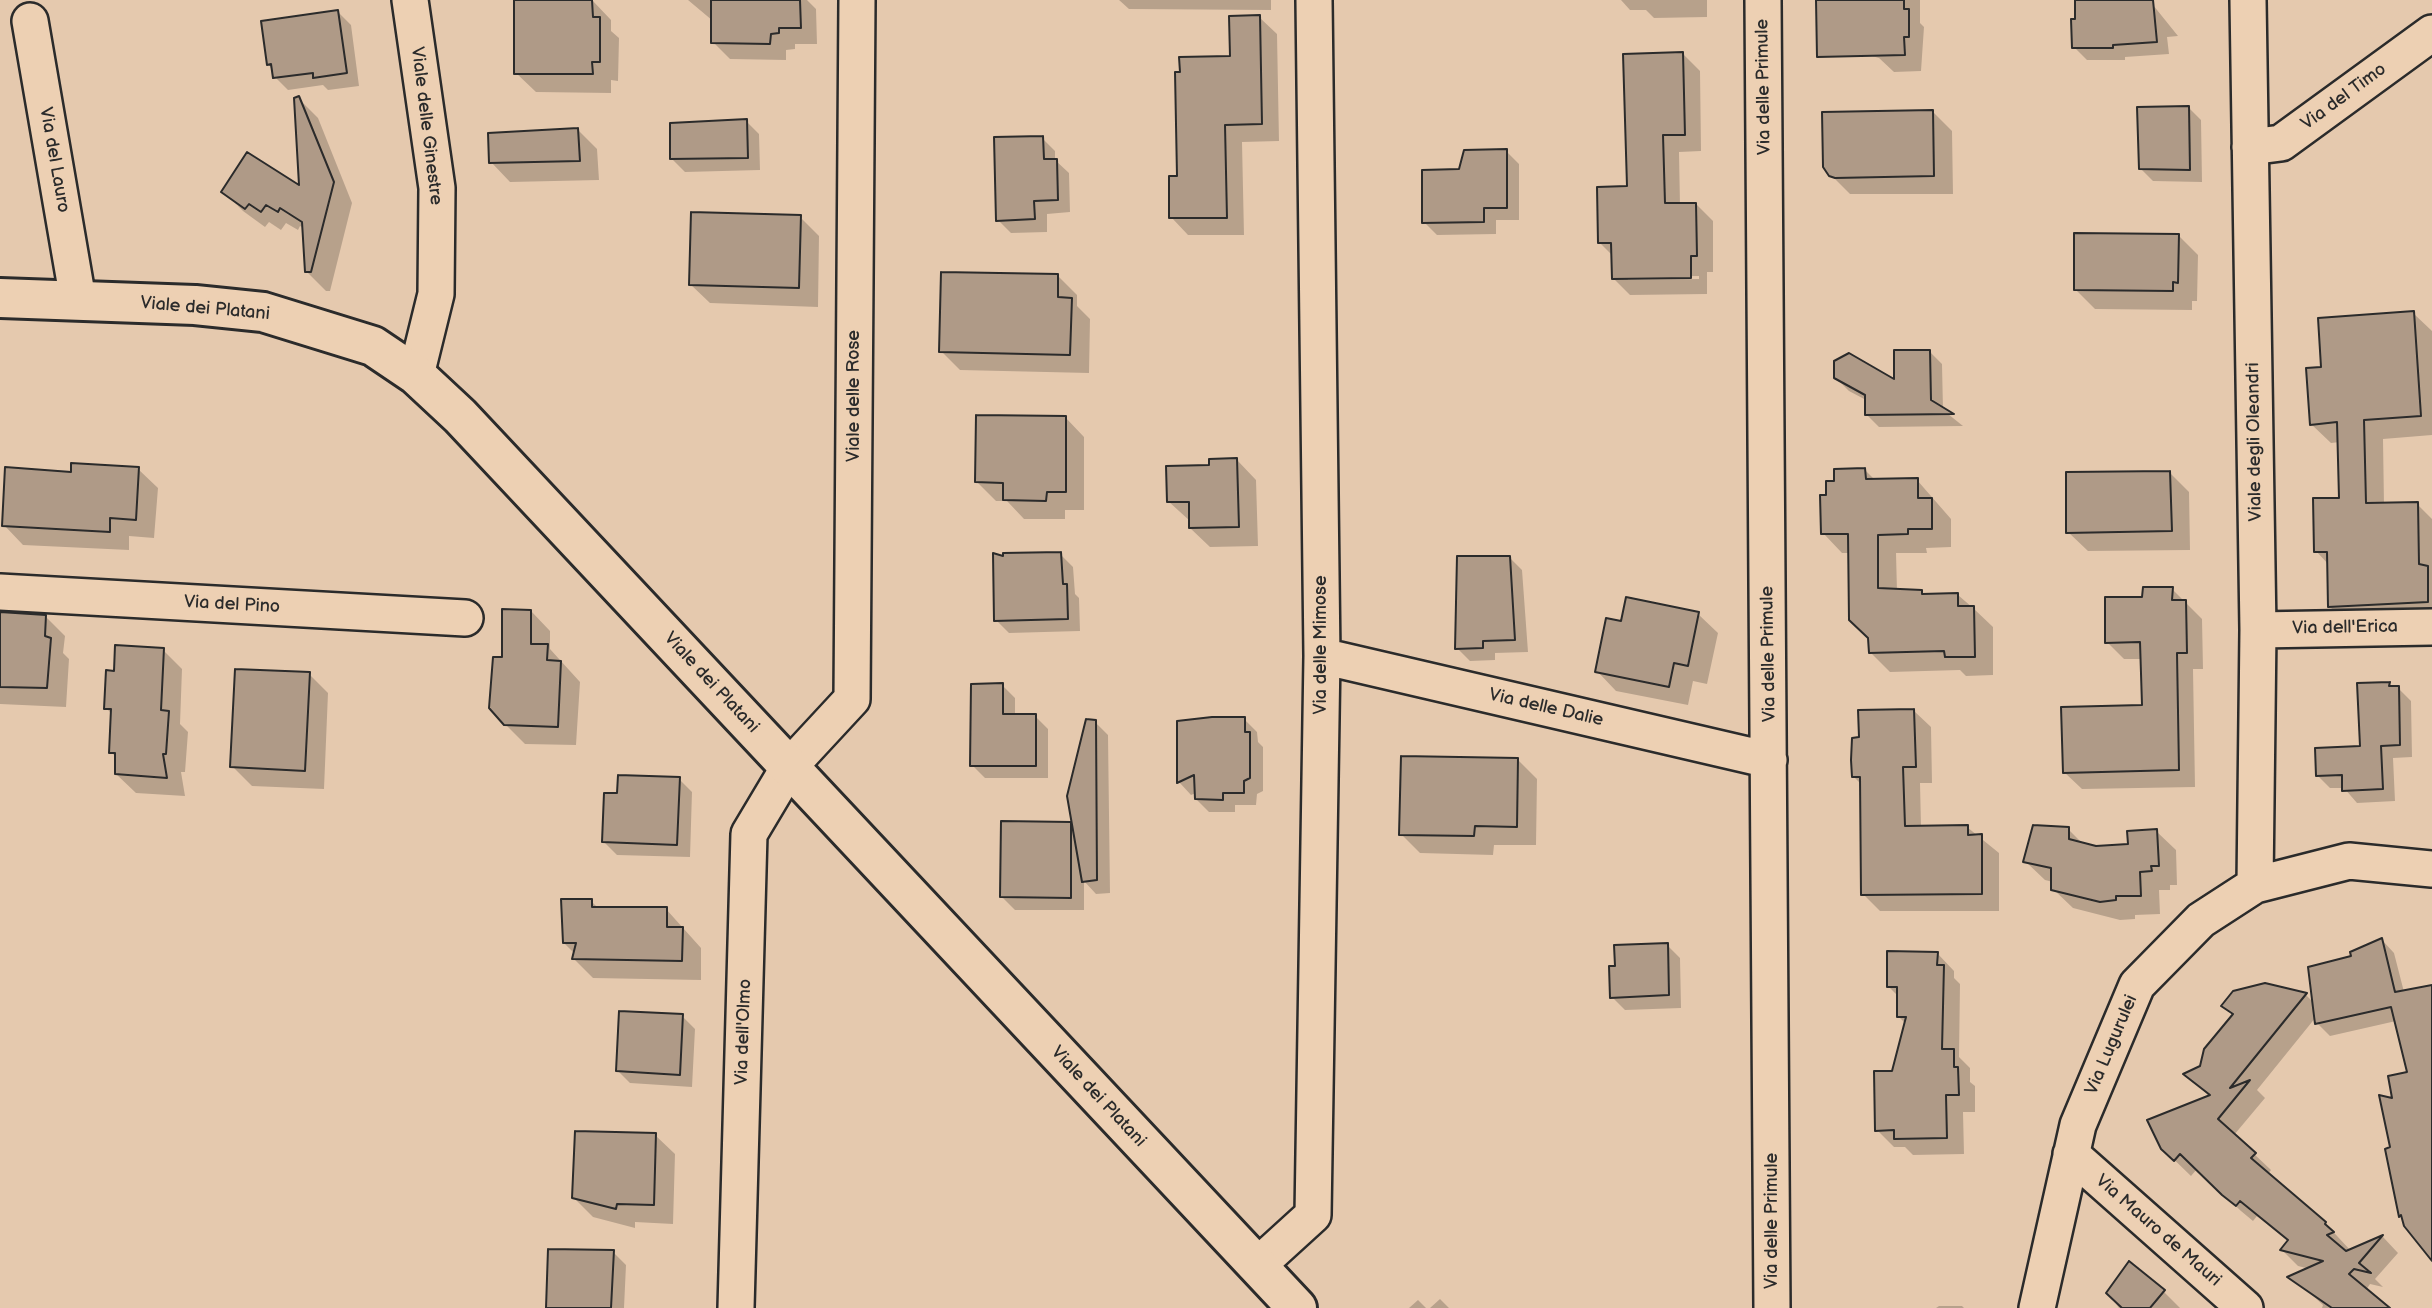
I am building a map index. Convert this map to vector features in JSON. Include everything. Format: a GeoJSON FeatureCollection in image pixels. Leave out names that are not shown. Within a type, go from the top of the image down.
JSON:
{"type":"FeatureCollection","features":[{"type":"Feature","properties":{"kind":"main road","name":"Viale dei Platani"},"geometry":{"type":"LineString","coordinates":[[0,298],[195,305],[263,312],[373,346],[416,375],[460,416],[1297,1308]]}},
{"type":"Feature","properties":{"kind":"street","name":"Viale delle Ginestre"},"geometry":{"type":"LineString","coordinates":[[410,0],[437,188],[436,294],[416,375]]}},
{"type":"Feature","properties":{"kind":"street","name":"Viale delle Rose"},"geometry":{"type":"LineString","coordinates":[[789,767],[852,699],[857,0]]}},
{"type":"Feature","properties":{"kind":"street","name":"Via delle Mimose"},"geometry":{"type":"LineString","coordinates":[[1257,1266],[1313,1215],[1322,656],[1314,0]]}},
{"type":"Feature","properties":{"kind":"street","name":"Via delle Primule"},"geometry":{"type":"LineString","coordinates":[[1763,0],[1772,1308]]}},
{"type":"Feature","properties":{"kind":"street","name":"Viale degli Oleandri"},"geometry":{"type":"LineString","coordinates":[[2248,0],[2258,630],[2255,885]]}},
{"type":"Feature","properties":{"kind":"street","name":"Via del Lauro"},"geometry":{"type":"LineString","coordinates":[[30,21],[78,300]]}},
{"type":"Feature","properties":{"kind":"street","name":"Via del Timo"},"geometry":{"type":"LineString","coordinates":[[2250,147],[2281,143],[2432,33]]}},
{"type":"Feature","properties":{"kind":"street","name":"Via del Pino"},"geometry":{"type":"LineString","coordinates":[[0,592],[465,618]]}},
{"type":"Feature","properties":{"kind":"street","name":"Via dell'Erica"},"geometry":{"type":"LineString","coordinates":[[2258,630],[2432,627]]}},
{"type":"Feature","properties":{"kind":"street","name":"Via delle Dalie"},"geometry":{"type":"LineString","coordinates":[[1322,656],[1769,760]]}},
{"type":"Feature","properties":{"kind":"street","name":"Via dell'Olmo"},"geometry":{"type":"LineString","coordinates":[[736,1308],[749,834],[789,767]]}},
{"type":"Feature","properties":{"kind":"street","name":"Via Lugurulei"},"geometry":{"type":"LineString","coordinates":[[2037,1308],[2078,1125],[2137,985],[2201,920],[2255,885],[2349,861],[2432,869]]}},
{"type":"Feature","properties":{"kind":"street","name":"Via Mauro de Mauri"},"geometry":{"type":"LineString","coordinates":[[2071,1154],[2245,1308]]}},
{"type":"Feature","properties":{"kind":"building"},"geometry":{"type":"Polygon","coordinates":[[[514,0],[592,0],[593,17],[600,17],[600,62],[592,62],[593,74],[514,74],[514,0]]]}},
{"type":"Feature","properties":{"kind":"building"},"geometry":{"type":"Polygon","coordinates":[[[711,0],[800,0],[801,28],[779,28],[779,33],[771,34],[770,44],[711,43],[711,0]]]}},
{"type":"Feature","properties":{"kind":"building"},"geometry":{"type":"Polygon","coordinates":[[[1816,0],[1904,0],[1904,9],[1909,9],[1909,37],[1904,37],[1905,55],[1817,57],[1816,0]]]}},
{"type":"Feature","properties":{"kind":"building"},"geometry":{"type":"Polygon","coordinates":[[[2075,0],[2153,0],[2157,42],[2113,45],[2113,48],[2072,48],[2071,19],[2075,19],[2075,0]]]}},
{"type":"Feature","properties":{"kind":"building"},"geometry":{"type":"Polygon","coordinates":[[[338,10],[347,73],[313,78],[313,73],[273,78],[271,64],[267,65],[261,21],[338,10]]]}},
{"type":"Feature","properties":{"kind":"building"},"geometry":{"type":"Polygon","coordinates":[[[1260,15],[1262,124],[1225,125],[1227,218],[1169,218],[1169,176],[1177,176],[1175,72],[1180,72],[1179,57],[1230,56],[1229,16],[1260,15]]]}},
{"type":"Feature","properties":{"kind":"building"},"geometry":{"type":"Polygon","coordinates":[[[1683,52],[1685,135],[1663,135],[1665,203],[1696,203],[1697,256],[1691,256],[1691,278],[1612,279],[1611,243],[1598,243],[1597,187],[1627,186],[1623,54],[1683,52]]]}},
{"type":"Feature","properties":{"kind":"building"},"geometry":{"type":"Polygon","coordinates":[[[299,96],[334,182],[311,272],[305,272],[302,222],[280,208],[278,212],[266,205],[261,212],[249,204],[245,209],[221,192],[247,152],[299,185],[294,98],[299,96]]]}},
{"type":"Feature","properties":{"kind":"building"},"geometry":{"type":"Polygon","coordinates":[[[2189,106],[2190,170],[2139,169],[2137,107],[2189,106]]]}},
{"type":"Feature","properties":{"kind":"building"},"geometry":{"type":"Polygon","coordinates":[[[1933,110],[1934,176],[1835,178],[1829,176],[1823,167],[1822,112],[1933,110]]]}},
{"type":"Feature","properties":{"kind":"building"},"geometry":{"type":"Polygon","coordinates":[[[747,119],[748,158],[670,159],[670,123],[747,119]]]}},
{"type":"Feature","properties":{"kind":"building"},"geometry":{"type":"Polygon","coordinates":[[[578,128],[580,161],[489,163],[488,133],[578,128]]]}},
{"type":"Feature","properties":{"kind":"building"},"geometry":{"type":"Polygon","coordinates":[[[1043,136],[1044,159],[1057,159],[1058,200],[1034,201],[1035,219],[996,221],[994,137],[1043,136]]]}},
{"type":"Feature","properties":{"kind":"building"},"geometry":{"type":"Polygon","coordinates":[[[1507,149],[1507,208],[1484,208],[1484,222],[1422,223],[1422,170],[1459,169],[1464,150],[1507,149]]]}},
{"type":"Feature","properties":{"kind":"building"},"geometry":{"type":"Polygon","coordinates":[[[691,212],[801,215],[799,288],[689,285],[691,212]]]}},
{"type":"Feature","properties":{"kind":"building"},"geometry":{"type":"Polygon","coordinates":[[[2074,233],[2179,234],[2178,283],[2173,282],[2173,291],[2074,290],[2074,233]]]}},
{"type":"Feature","properties":{"kind":"building"},"geometry":{"type":"Polygon","coordinates":[[[941,272],[1058,274],[1058,297],[1072,298],[1070,355],[939,352],[941,272]]]}},
{"type":"Feature","properties":{"kind":"building"},"geometry":{"type":"Polygon","coordinates":[[[2414,311],[2421,416],[2364,420],[2366,503],[2418,502],[2419,564],[2428,566],[2428,602],[2328,607],[2327,552],[2314,552],[2313,498],[2339,498],[2337,422],[2310,425],[2306,368],[2321,367],[2318,318],[2414,311]]]}},
{"type":"Feature","properties":{"kind":"building"},"geometry":{"type":"Polygon","coordinates":[[[1894,350],[1930,350],[1931,400],[1954,414],[1865,415],[1865,395],[1834,378],[1834,361],[1849,353],[1894,379],[1894,350]]]}},
{"type":"Feature","properties":{"kind":"building"},"geometry":{"type":"Polygon","coordinates":[[[976,415],[1066,416],[1066,492],[1047,492],[1046,501],[1003,500],[1003,483],[975,482],[976,415]]]}},
{"type":"Feature","properties":{"kind":"building"},"geometry":{"type":"Polygon","coordinates":[[[1237,458],[1239,527],[1189,528],[1189,502],[1167,502],[1166,466],[1209,465],[1209,459],[1237,458]]]}},
{"type":"Feature","properties":{"kind":"building"},"geometry":{"type":"Polygon","coordinates":[[[71,463],[139,467],[136,520],[110,518],[110,532],[2,526],[5,467],[71,472],[71,463]]]}},
{"type":"Feature","properties":{"kind":"building"},"geometry":{"type":"Polygon","coordinates":[[[1865,468],[1866,479],[1918,478],[1918,498],[1932,498],[1932,529],[1908,529],[1908,534],[1878,535],[1878,588],[1922,590],[1922,594],[1958,593],[1958,606],[1974,606],[1975,657],[1945,657],[1944,651],[1869,653],[1868,638],[1849,620],[1848,534],[1821,534],[1820,495],[1826,495],[1826,481],[1834,481],[1834,469],[1865,468]]]}},
{"type":"Feature","properties":{"kind":"building"},"geometry":{"type":"Polygon","coordinates":[[[2170,471],[2172,531],[2066,533],[2066,472],[2170,471]]]}},
{"type":"Feature","properties":{"kind":"building"},"geometry":{"type":"Polygon","coordinates":[[[1061,552],[1063,584],[1067,584],[1068,619],[994,621],[993,553],[1003,556],[1003,553],[1061,552]]]}},
{"type":"Feature","properties":{"kind":"building"},"geometry":{"type":"Polygon","coordinates":[[[1457,556],[1510,556],[1515,640],[1483,641],[1483,648],[1455,649],[1457,556]]]}},
{"type":"Feature","properties":{"kind":"building"},"geometry":{"type":"Polygon","coordinates":[[[2143,587],[2173,587],[2172,600],[2186,600],[2187,653],[2177,653],[2179,770],[2063,773],[2061,707],[2142,705],[2140,642],[2105,643],[2105,597],[2142,597],[2143,587]]]}},
{"type":"Feature","properties":{"kind":"building"},"geometry":{"type":"Polygon","coordinates":[[[1626,597],[1699,612],[1688,666],[1674,663],[1669,687],[1595,672],[1606,618],[1621,621],[1626,597]]]}},
{"type":"Feature","properties":{"kind":"building"},"geometry":{"type":"Polygon","coordinates":[[[502,609],[531,610],[531,644],[548,644],[547,660],[561,661],[558,727],[504,725],[489,708],[493,657],[502,657],[502,609]]]}},
{"type":"Feature","properties":{"kind":"building"},"geometry":{"type":"Polygon","coordinates":[[[0,612],[46,615],[45,636],[51,638],[47,688],[0,687],[0,612]]]}},
{"type":"Feature","properties":{"kind":"building"},"geometry":{"type":"Polygon","coordinates":[[[115,645],[164,648],[161,710],[169,711],[166,754],[163,754],[167,778],[115,774],[115,753],[109,753],[111,709],[104,709],[106,670],[114,671],[115,645]]]}},
{"type":"Feature","properties":{"kind":"building"},"geometry":{"type":"Polygon","coordinates":[[[235,669],[310,672],[305,771],[230,767],[235,669]]]}},
{"type":"Feature","properties":{"kind":"building"},"geometry":{"type":"Polygon","coordinates":[[[2390,682],[2389,686],[2399,686],[2400,745],[2381,746],[2383,789],[2342,791],[2342,775],[2316,776],[2315,748],[2360,746],[2357,683],[2390,682]]]}},
{"type":"Feature","properties":{"kind":"building"},"geometry":{"type":"Polygon","coordinates":[[[1003,683],[1003,714],[1036,714],[1036,766],[970,766],[971,684],[1003,683]]]}},
{"type":"Feature","properties":{"kind":"building"},"geometry":{"type":"Polygon","coordinates":[[[1914,709],[1916,767],[1903,767],[1905,826],[1968,825],[1968,835],[1982,834],[1982,894],[1861,895],[1860,777],[1852,777],[1851,760],[1852,738],[1859,737],[1858,710],[1914,709]]]}},
{"type":"Feature","properties":{"kind":"building"},"geometry":{"type":"Polygon","coordinates":[[[1245,717],[1245,732],[1250,732],[1250,778],[1244,781],[1244,793],[1223,793],[1223,800],[1195,799],[1194,775],[1177,783],[1177,721],[1245,717]]]}},
{"type":"Feature","properties":{"kind":"building"},"geometry":{"type":"Polygon","coordinates":[[[1086,719],[1096,720],[1097,880],[1082,882],[1067,796],[1086,719]]]}},
{"type":"Feature","properties":{"kind":"building"},"geometry":{"type":"Polygon","coordinates":[[[1401,756],[1518,758],[1517,827],[1475,826],[1474,836],[1399,835],[1401,756]]]}},
{"type":"Feature","properties":{"kind":"building"},"geometry":{"type":"Polygon","coordinates":[[[618,775],[680,777],[677,845],[602,842],[604,793],[617,793],[618,775]]]}},
{"type":"Feature","properties":{"kind":"building"},"geometry":{"type":"Polygon","coordinates":[[[1001,821],[1071,822],[1071,898],[1000,897],[1001,821]]]}},
{"type":"Feature","properties":{"kind":"building"},"geometry":{"type":"Polygon","coordinates":[[[2033,825],[2069,827],[2069,839],[2096,846],[2128,844],[2127,831],[2157,829],[2159,866],[2151,866],[2152,871],[2140,872],[2141,896],[2116,896],[2116,900],[2100,902],[2051,890],[2051,868],[2023,862],[2033,825]]]}},
{"type":"Feature","properties":{"kind":"building"},"geometry":{"type":"Polygon","coordinates":[[[561,899],[592,899],[592,907],[667,907],[667,927],[683,927],[682,961],[572,959],[576,943],[563,943],[561,899]]]}},
{"type":"Feature","properties":{"kind":"building"},"geometry":{"type":"Polygon","coordinates":[[[2382,938],[2395,992],[2432,985],[2432,1261],[2404,1226],[2401,1215],[2399,1217],[2385,1149],[2390,1147],[2379,1095],[2392,1098],[2388,1076],[2407,1072],[2391,1007],[2315,1024],[2308,967],[2351,956],[2350,952],[2382,938]]]}},
{"type":"Feature","properties":{"kind":"building"},"geometry":{"type":"Polygon","coordinates":[[[1668,943],[1669,995],[1610,998],[1609,966],[1615,966],[1614,945],[1668,943]]]}},
{"type":"Feature","properties":{"kind":"building"},"geometry":{"type":"Polygon","coordinates":[[[1887,951],[1938,952],[1937,965],[1944,965],[1942,1049],[1954,1049],[1959,1095],[1946,1095],[1947,1138],[1894,1139],[1894,1130],[1875,1131],[1874,1071],[1892,1071],[1906,1017],[1897,1017],[1897,987],[1887,987],[1887,951]]]}},
{"type":"Feature","properties":{"kind":"building"},"geometry":{"type":"Polygon","coordinates":[[[2265,983],[2307,993],[2230,1088],[2250,1080],[2218,1119],[2256,1153],[2251,1158],[2326,1222],[2334,1232],[2327,1235],[2346,1251],[2383,1235],[2359,1263],[2371,1273],[2354,1269],[2349,1274],[2390,1308],[2332,1308],[2287,1277],[2323,1261],[2280,1250],[2288,1240],[2240,1201],[2236,1206],[2222,1195],[2180,1154],[2174,1161],[2161,1149],[2147,1120],[2210,1095],[2183,1074],[2200,1066],[2204,1049],[2233,1014],[2221,1006],[2233,991],[2265,983]]]}},
{"type":"Feature","properties":{"kind":"building"},"geometry":{"type":"Polygon","coordinates":[[[619,1011],[683,1014],[680,1075],[616,1071],[619,1011]]]}},
{"type":"Feature","properties":{"kind":"building"},"geometry":{"type":"Polygon","coordinates":[[[575,1131],[656,1133],[654,1205],[617,1204],[616,1209],[572,1198],[575,1131]]]}},
{"type":"Feature","properties":{"kind":"building"},"geometry":{"type":"Polygon","coordinates":[[[548,1249],[614,1250],[611,1308],[546,1308],[548,1249]]]}},
{"type":"Feature","properties":{"kind":"building"},"geometry":{"type":"Polygon","coordinates":[[[2129,1261],[2165,1290],[2150,1308],[2122,1308],[2106,1293],[2129,1261]]]}}]}
